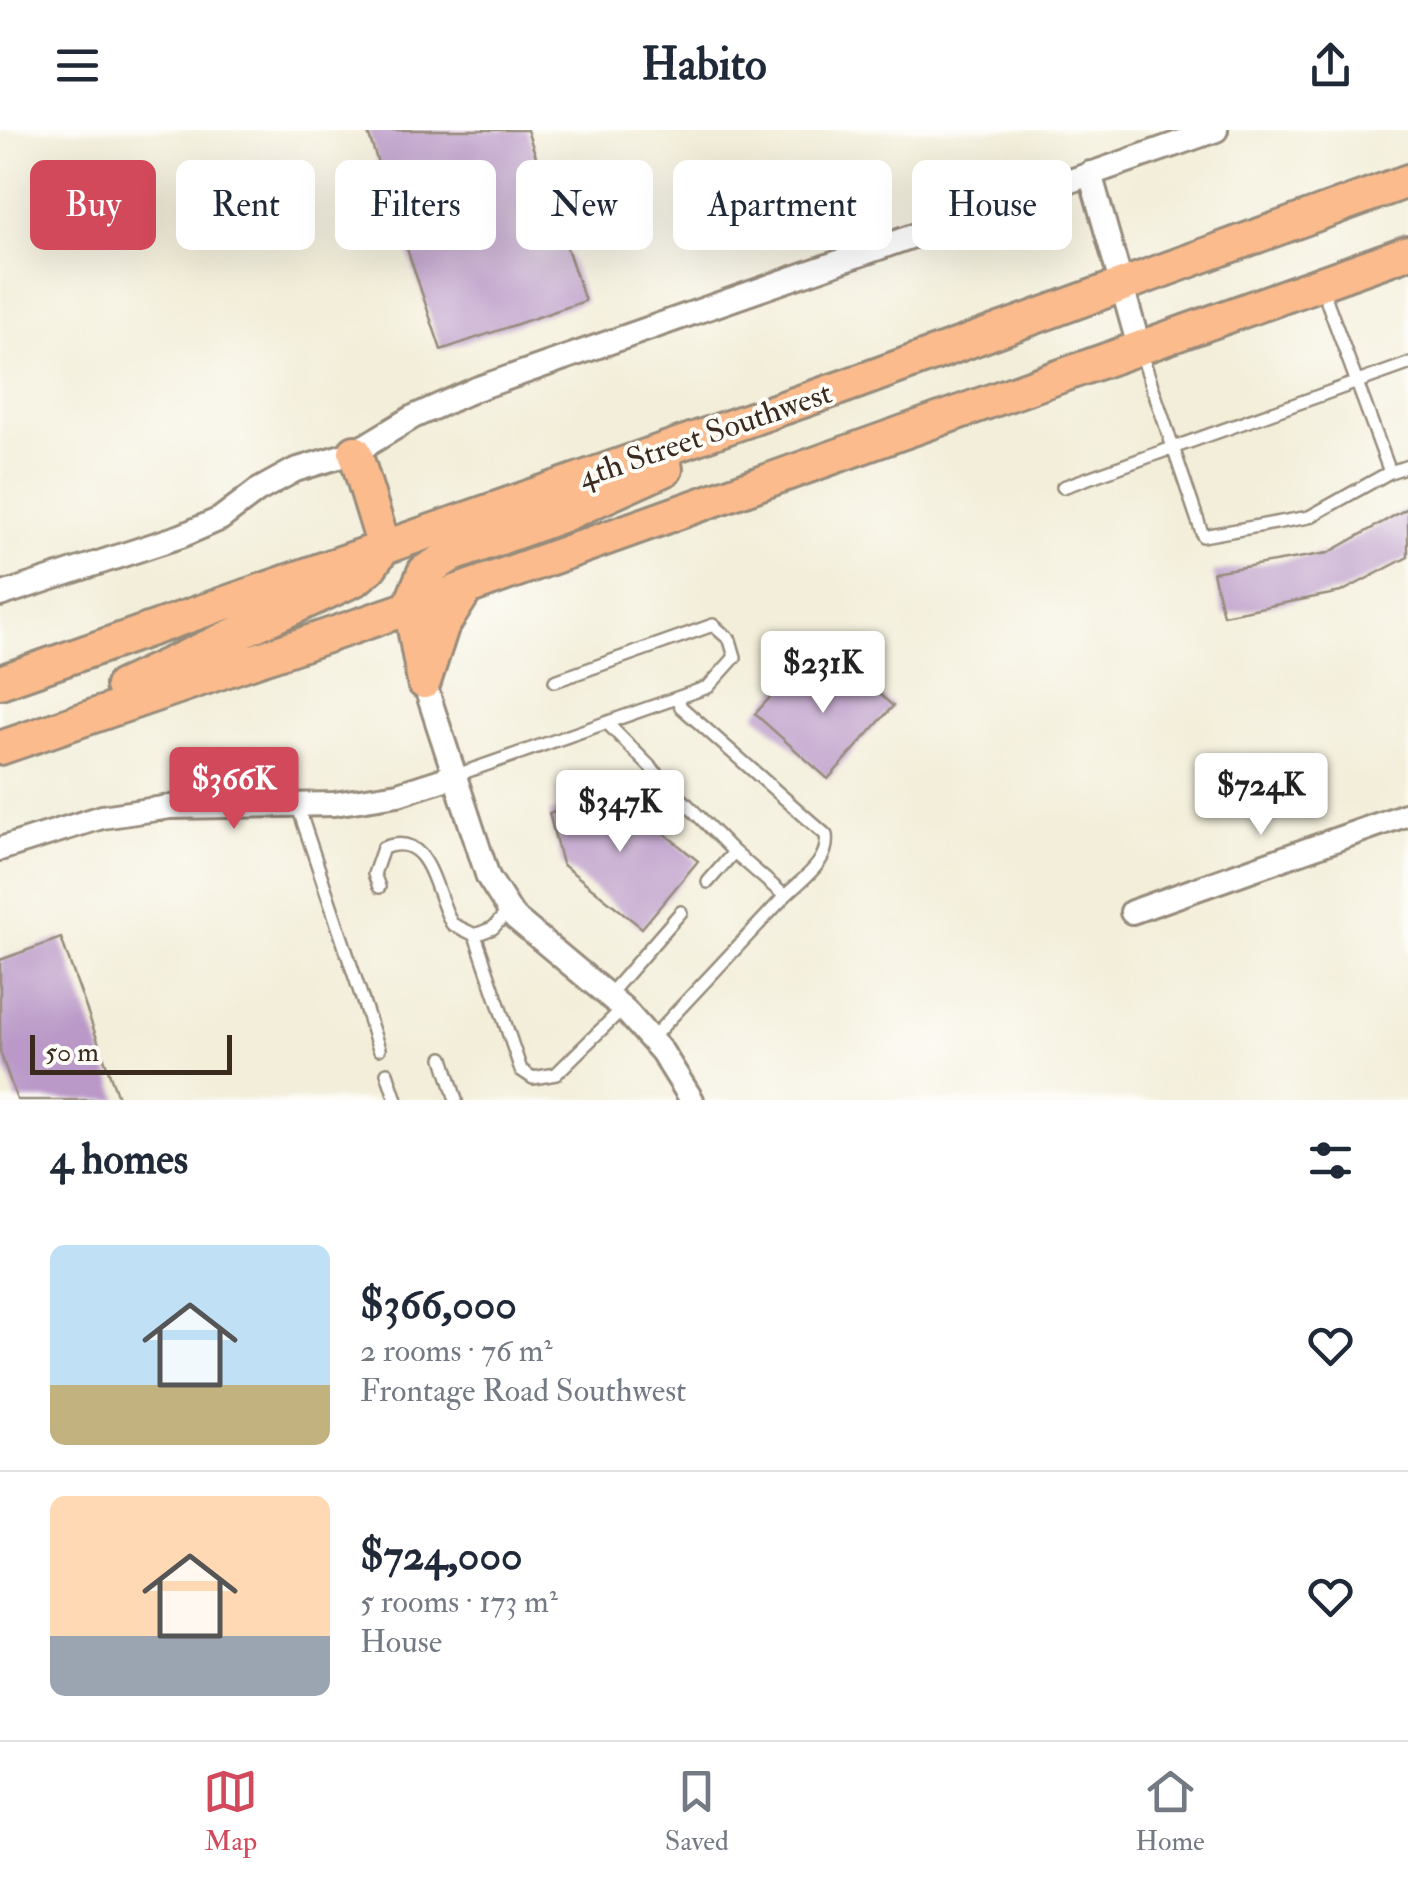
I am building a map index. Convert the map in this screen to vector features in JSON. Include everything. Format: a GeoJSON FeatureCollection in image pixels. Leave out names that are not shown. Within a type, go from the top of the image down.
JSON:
{"type":"FeatureCollection","features":[{"type":"Feature","properties":{"kind":"main road","name":"4th Street Southwest"},"geometry":{"type":"LineString","coordinates":[[0,682],[857,382],[1408,181]]}},
{"type":"Feature","properties":{"kind":"main road","name":"4th Street Southwest"},"geometry":{"type":"LineString","coordinates":[[0,746],[467,588],[1408,252]]}},
{"type":"Feature","properties":{"kind":"main road"},"geometry":{"type":"LineString","coordinates":[[424,682],[410,606],[424,572],[450,556],[564,515],[857,382]]}},
{"type":"Feature","properties":{"kind":"main road"},"geometry":{"type":"LineString","coordinates":[[0,746],[356,579],[384,547],[355,452]]}},
{"type":"Feature","properties":{"kind":"main road"},"geometry":{"type":"LineString","coordinates":[[424,682],[442,627],[467,588]]}},
{"type":"Feature","properties":{"kind":"street"},"geometry":{"type":"LineString","coordinates":[[0,595],[182,536],[220,518],[257,490],[296,470],[355,452],[414,417],[476,390],[1216,130]]}},
{"type":"Feature","properties":{"kind":"street"},"geometry":{"type":"LineString","coordinates":[[1090,174],[1140,350]]}},
{"type":"Feature","properties":{"kind":"street"},"geometry":{"type":"LineString","coordinates":[[424,682],[488,877],[510,910],[651,1039],[684,1098]]}},
{"type":"Feature","properties":{"kind":"street"},"geometry":{"type":"LineString","coordinates":[[0,849],[119,815],[170,807],[334,804],[398,794],[454,776]]}},
{"type":"Feature","properties":{"kind":"street"},"geometry":{"type":"LineString","coordinates":[[1132,912],[1408,814]]}},
{"type":"Feature","properties":{"kind":"lane"},"geometry":{"type":"LineString","coordinates":[[1320,284],[1390,472]]}},
{"type":"Feature","properties":{"kind":"lane"},"geometry":{"type":"LineString","coordinates":[[1140,350],[1203,536],[1309,517],[1408,466]]}},
{"type":"Feature","properties":{"kind":"lane"},"geometry":{"type":"LineString","coordinates":[[1062,487],[1408,364]]}},
{"type":"Feature","properties":{"kind":"lane"},"geometry":{"type":"LineString","coordinates":[[454,776],[708,687],[735,658],[730,640],[713,625],[555,681]]}},
{"type":"Feature","properties":{"kind":"lane"},"geometry":{"type":"LineString","coordinates":[[651,1039],[828,849],[826,835],[681,707],[677,698]]}},
{"type":"Feature","properties":{"kind":"lane"},"geometry":{"type":"LineString","coordinates":[[607,723],[734,852],[785,896]]}},
{"type":"Feature","properties":{"kind":"lane"},"geometry":{"type":"LineString","coordinates":[[297,804],[379,1049]]}},
{"type":"Feature","properties":{"kind":"lane"},"geometry":{"type":"LineString","coordinates":[[379,888],[374,874],[383,848],[410,845],[422,854],[452,924],[475,935],[521,1070],[533,1078],[556,1074],[682,912]]}},
{"type":"Feature","properties":{"kind":"lane"},"geometry":{"type":"LineString","coordinates":[[708,882],[734,852]]}},
{"type":"Feature","properties":{"kind":"lane"},"geometry":{"type":"LineString","coordinates":[[475,935],[493,928],[510,910]]}},
{"type":"Feature","properties":{"kind":"lane"},"geometry":{"type":"LineString","coordinates":[[443,1058],[456,1100]]}},
{"type":"Feature","properties":{"kind":"lane"},"geometry":{"type":"LineString","coordinates":[[387,1073],[396,1100]]}},
{"type":"Feature","properties":{"kind":"building"},"geometry":{"type":"Polygon","coordinates":[[[367,130],[527,130],[537,160],[516,160],[516,250],[568,250],[585,301],[441,350],[407,250],[496,250],[496,160],[377,160],[367,130]]]}},
{"type":"Feature","properties":{"kind":"building"},"geometry":{"type":"Polygon","coordinates":[[[1408,508],[1408,557],[1341,592],[1223,615],[1213,572],[1328,553],[1408,508]]]}},
{"type":"Feature","properties":{"kind":"building"},"geometry":{"type":"Polygon","coordinates":[[[808,656],[852,695],[865,681],[893,706],[828,779],[755,714],[808,656]]]}},
{"type":"Feature","properties":{"kind":"building"},"geometry":{"type":"Polygon","coordinates":[[[612,791],[698,861],[642,928],[562,864],[549,813],[612,791]]]}},
{"type":"Feature","properties":{"kind":"building"},"geometry":{"type":"Polygon","coordinates":[[[61,938],[119,1100],[17,1100],[0,1052],[0,960],[61,938]]]}}]}
